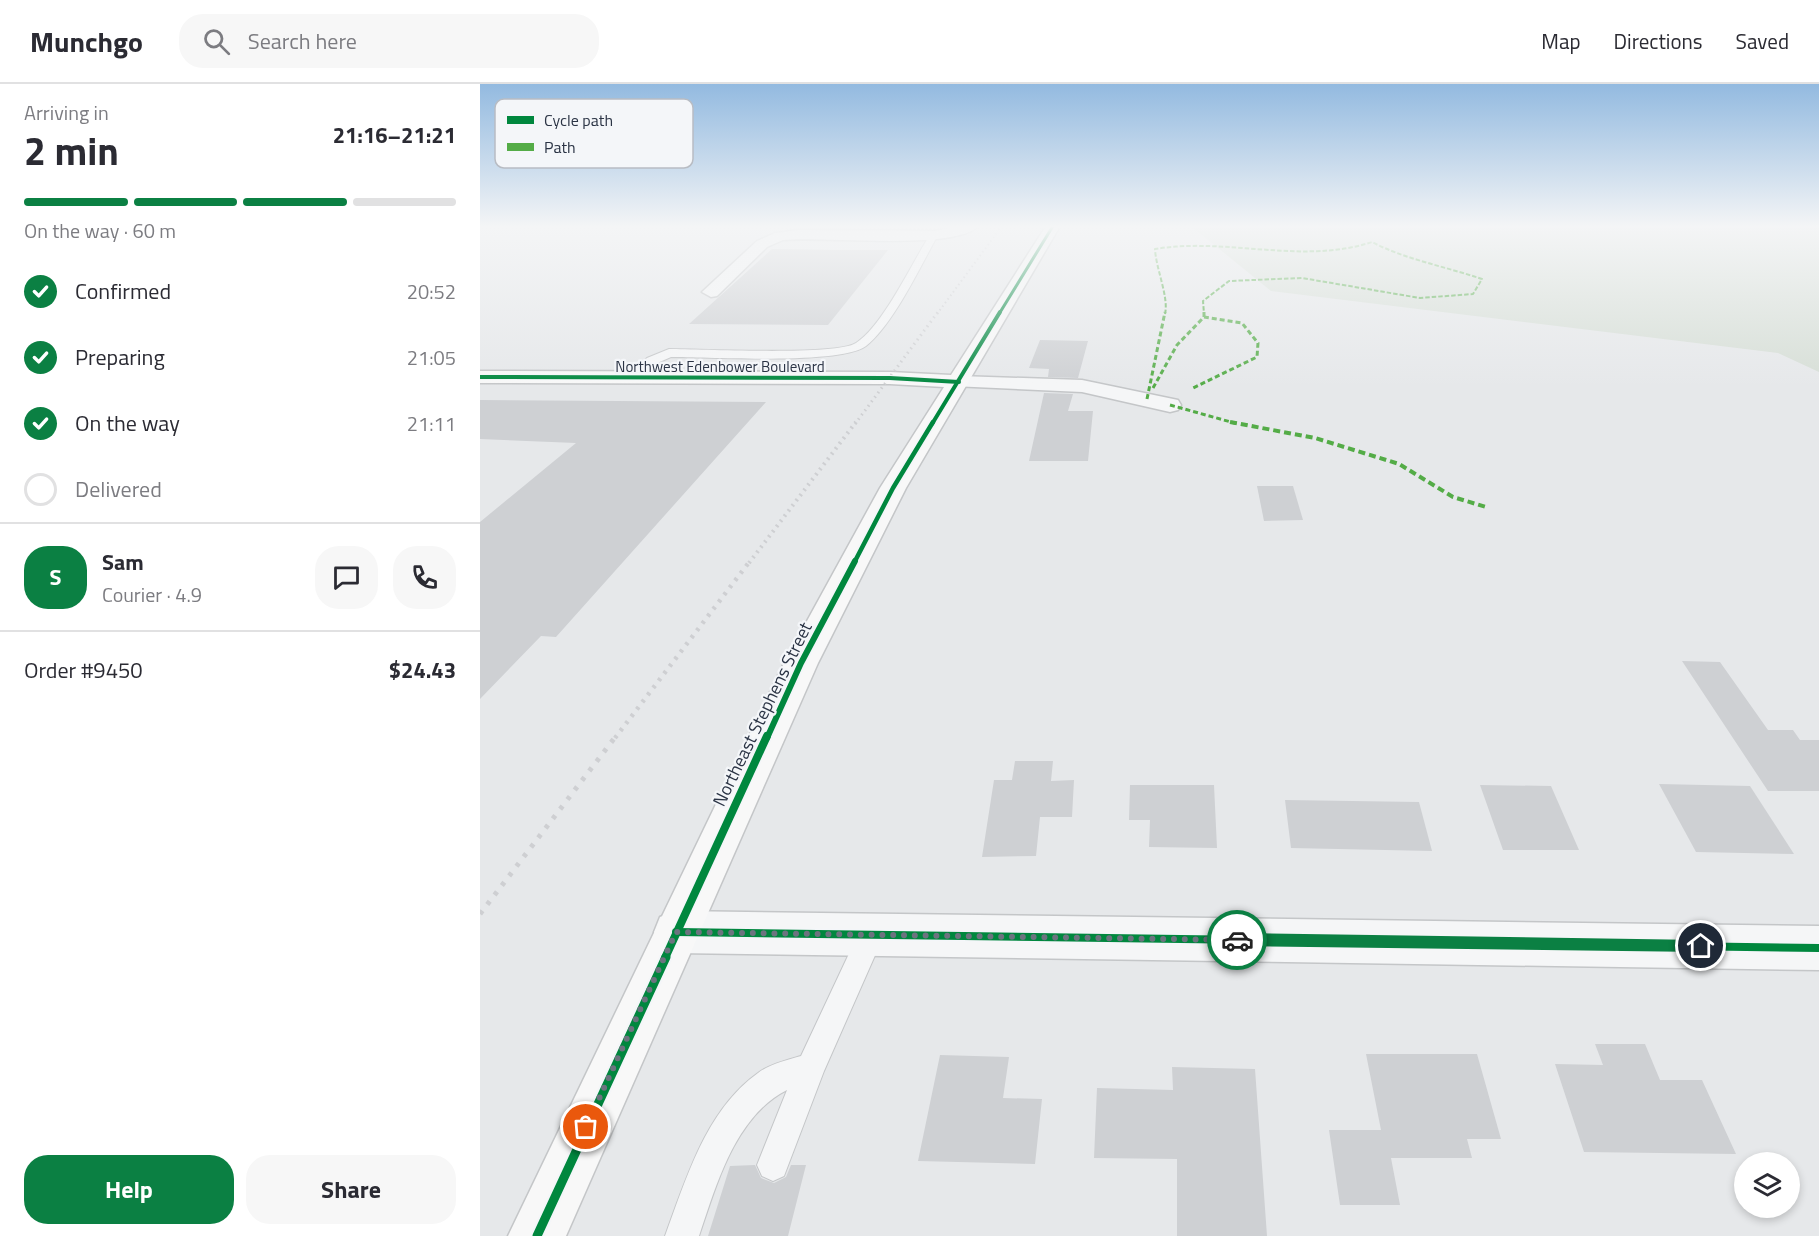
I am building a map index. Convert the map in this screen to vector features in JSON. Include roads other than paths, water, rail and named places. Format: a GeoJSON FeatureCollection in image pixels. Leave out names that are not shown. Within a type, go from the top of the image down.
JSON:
{"type":"FeatureCollection","features":[{"type":"Feature","properties":{"kind":"main road","name":"Northeast Stephens Street"},"geometry":{"type":"LineString","coordinates":[[537,1236],[801,663],[893,488],[1021,280]]}},
{"type":"Feature","properties":{"kind":"main road","name":"Northwest Edenbower Boulevard"},"geometry":{"type":"LineString","coordinates":[[480,377],[890,378],[959,382]]}},
{"type":"Feature","properties":{"kind":"street"},"geometry":{"type":"LineString","coordinates":[[711,292],[724,280]]}},
{"type":"Feature","properties":{"kind":"street"},"geometry":{"type":"LineString","coordinates":[[959,382],[1082,386],[1170,405]]}},
{"type":"Feature","properties":{"kind":"street"},"geometry":{"type":"LineString","coordinates":[[676,932],[1819,948]]}},
{"type":"Feature","properties":{"kind":"lane"},"geometry":{"type":"LineString","coordinates":[[631,378],[651,361],[669,353],[826,353],[854,348],[868,339],[906,280]]}},
{"type":"Feature","properties":{"kind":"lane"},"geometry":{"type":"LineString","coordinates":[[773,1165],[811,1067],[871,935]]}},
{"type":"Feature","properties":{"kind":"lane"},"geometry":{"type":"LineString","coordinates":[[682,1236],[708,1161],[731,1123],[769,1084],[811,1067]]}},
{"type":"Feature","properties":{"kind":"railway"},"geometry":{"type":"LineString","coordinates":[[937,314],[962,280]]}},
{"type":"Feature","properties":{"kind":"railway"},"geometry":{"type":"LineString","coordinates":[[855,424],[938,312]]}},
{"type":"Feature","properties":{"kind":"railway"},"geometry":{"type":"LineString","coordinates":[[749,563],[856,422]]}},
{"type":"Feature","properties":{"kind":"railway"},"geometry":{"type":"LineString","coordinates":[[615,738],[750,561]]}},
{"type":"Feature","properties":{"kind":"railway"},"geometry":{"type":"LineString","coordinates":[[480,914],[616,736]]}}]}
